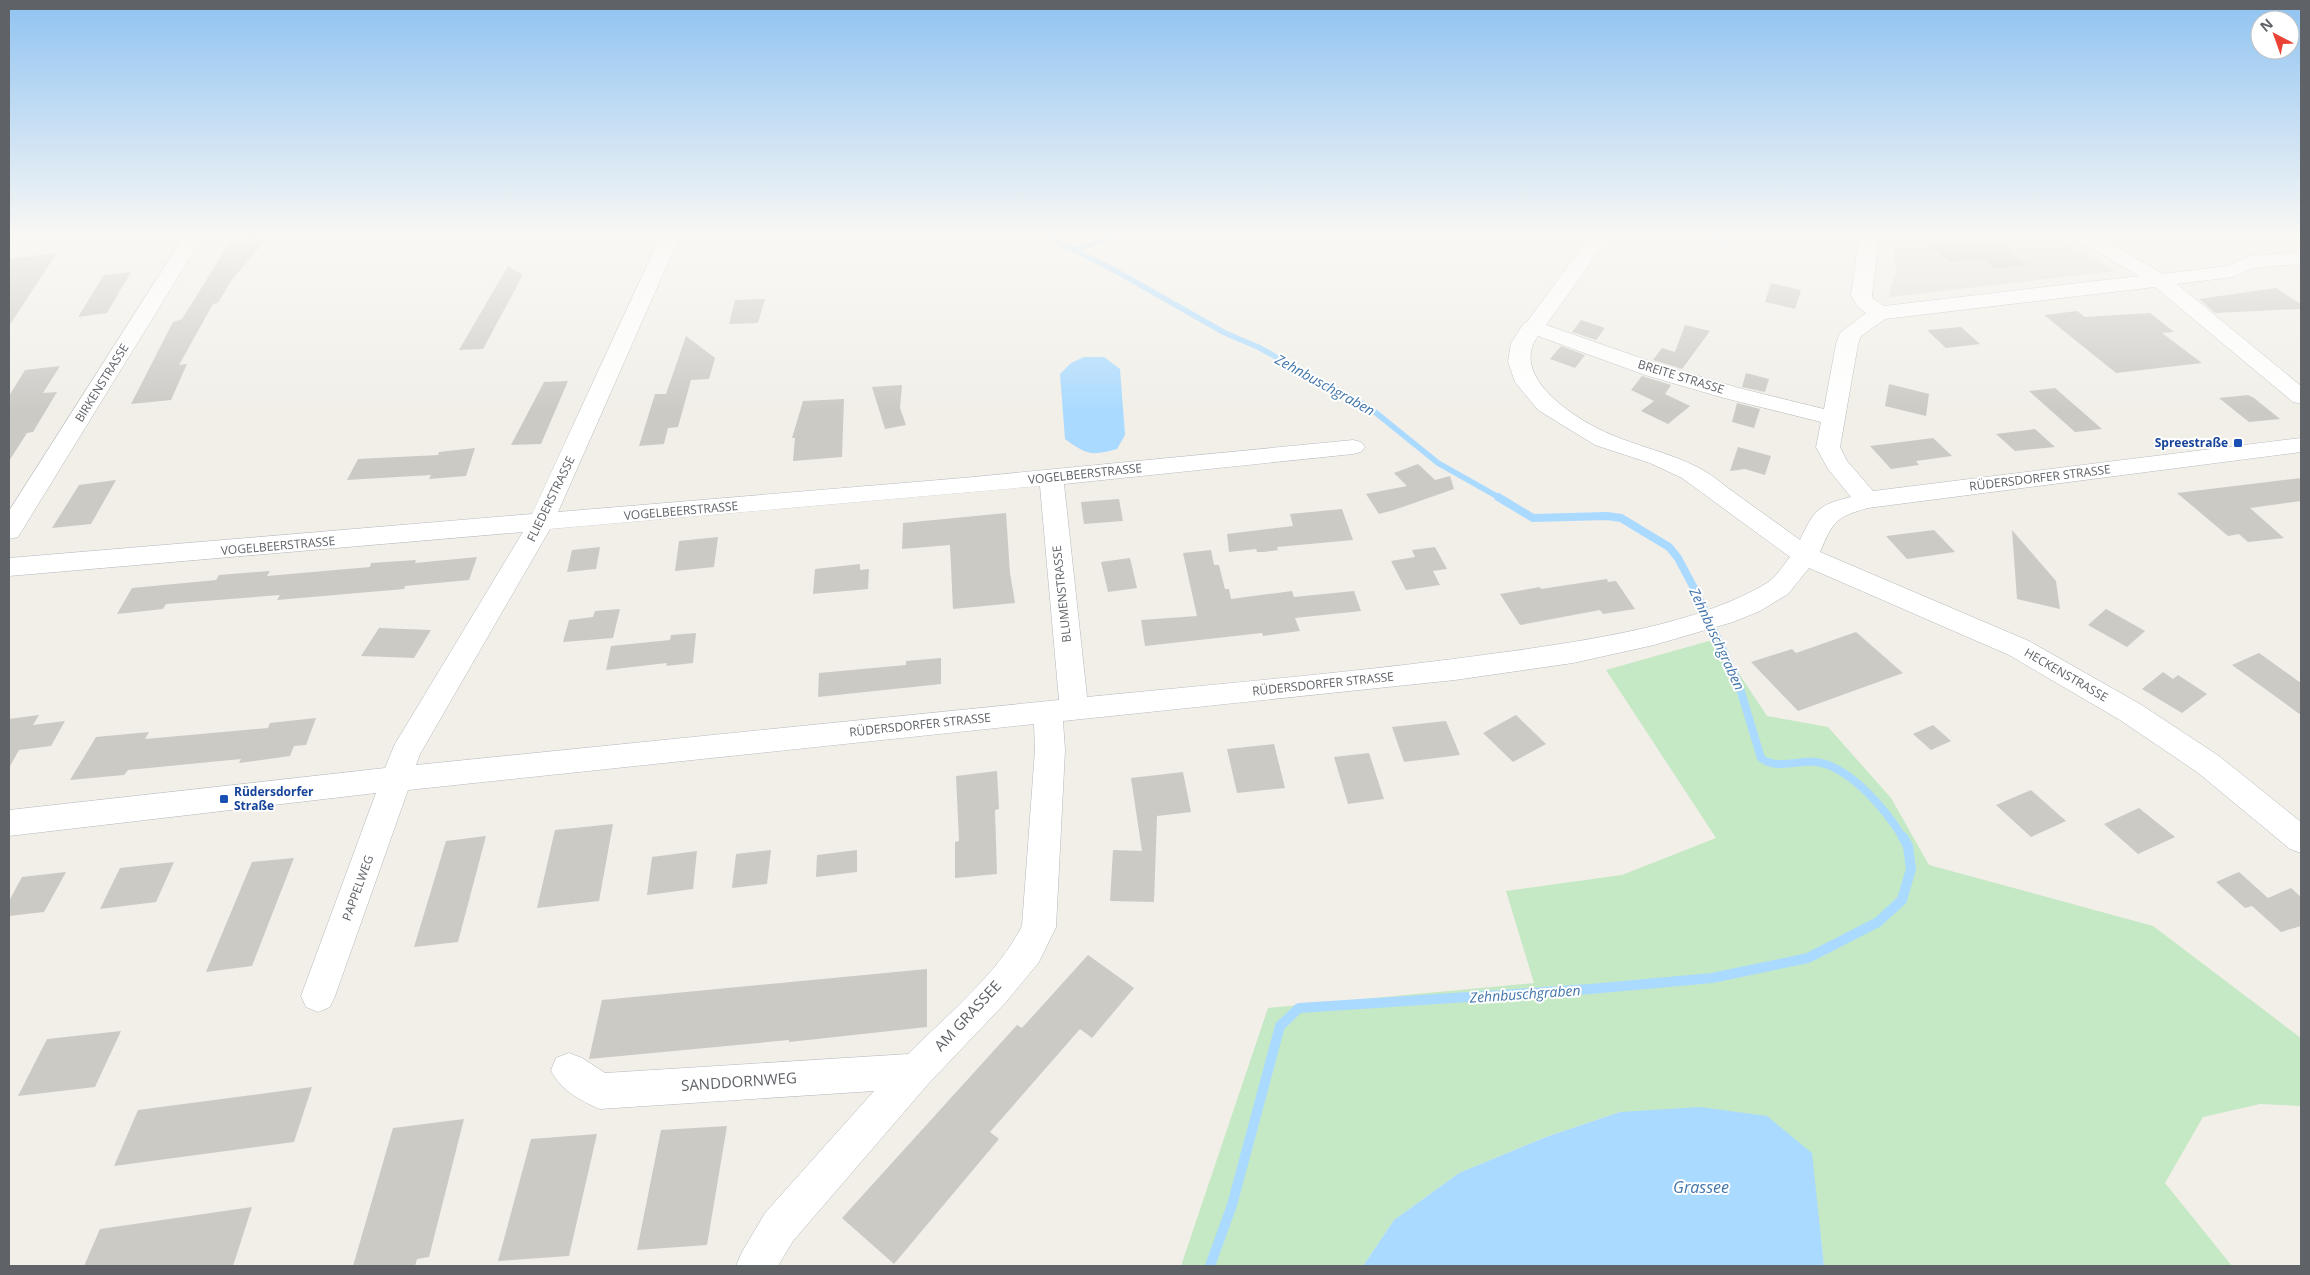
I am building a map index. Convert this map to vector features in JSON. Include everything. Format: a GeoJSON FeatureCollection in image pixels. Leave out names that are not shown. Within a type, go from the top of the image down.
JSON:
{"type":"FeatureCollection","features":[{"type":"Feature","properties":{"kind":"street","name":"BIRKENSTRASSE"},"geometry":{"type":"LineString","coordinates":[[9,531],[159,292]]}},
{"type":"Feature","properties":{"kind":"street","name":"FLIEDERSTRASSE"},"geometry":{"type":"LineString","coordinates":[[396,779],[406,752],[542,523],[645,292]]}},
{"type":"Feature","properties":{"kind":"street"},"geometry":{"type":"LineString","coordinates":[[1558,292],[1522,343],[1519,362],[1526,382],[1546,405],[1603,440],[1658,458],[1691,473],[1805,556]]}},
{"type":"Feature","properties":{"kind":"street"},"geometry":{"type":"LineString","coordinates":[[1861,292],[1863,300],[1879,313]]}},
{"type":"Feature","properties":{"kind":"street"},"geometry":{"type":"LineString","coordinates":[[1867,500],[1833,459],[1828,447],[1847,344],[1851,334],[1879,313],[2059,292]]}},
{"type":"Feature","properties":{"kind":"street"},"geometry":{"type":"LineString","coordinates":[[2176,292],[2301,397]]}},
{"type":"Feature","properties":{"kind":"street","name":"BREITE STRASSE"},"geometry":{"type":"LineString","coordinates":[[1531,328],[1662,372],[1732,393],[1833,418]]}},
{"type":"Feature","properties":{"kind":"street","name":"RÜDERSDORFER STRASSE"},"geometry":{"type":"LineString","coordinates":[[9,823],[396,779],[1487,667],[1573,653],[1695,624],[1751,604],[1779,588],[1805,556],[1822,519],[1842,507],[1867,500],[2301,445]]}},
{"type":"Feature","properties":{"kind":"street","name":"VOGELBEERSTRASSE"},"geometry":{"type":"LineString","coordinates":[[9,567],[542,523],[1050,478],[1354,447]]}},
{"type":"Feature","properties":{"kind":"street","name":"BLUMENSTRASSE"},"geometry":{"type":"LineString","coordinates":[[1050,478],[1061,711]]}},
{"type":"Feature","properties":{"kind":"street","name":"HECKENSTRASSE"},"geometry":{"type":"LineString","coordinates":[[1805,556],[2019,648],[2130,712],[2208,764],[2301,840]]}},
{"type":"Feature","properties":{"kind":"street","name":"AM GRASSEE"},"geometry":{"type":"LineString","coordinates":[[756,1266],[779,1227],[916,1071],[994,991],[1027,951],[1039,927],[1050,750],[1061,711]]}},
{"type":"Feature","properties":{"kind":"street","name":"PAPPELWEG"},"geometry":{"type":"LineString","coordinates":[[318,996],[396,779]]}},
{"type":"Feature","properties":{"kind":"street","name":"SANDDORNWEG"},"geometry":{"type":"LineString","coordinates":[[569,1070],[600,1091],[916,1071]]}},
{"type":"Feature","properties":{"kind":"shaded area"},"geometry":{"type":"Polygon","coordinates":[[[1890,292],[1928,292],[1889,297],[1890,292]]]}},
{"type":"Feature","properties":{"kind":"green space"},"geometry":{"type":"Polygon","coordinates":[[[1716,639],[1767,716],[1828,727],[1891,798],[1929,865],[2153,926],[2301,1038],[2301,1106],[2260,1104],[2203,1117],[2165,1183],[2232,1266],[1824,1266],[1821,1238],[1620,1112],[1546,1137],[1459,1173],[1394,1220],[1363,1266],[1181,1266],[1268,1008],[1534,983],[1506,891],[1622,875],[1716,838],[1606,670],[1716,639]]]}},
{"type":"Feature","properties":{"kind":"water"},"geometry":{"type":"Polygon","coordinates":[[[1084,357],[1104,357],[1120,369],[1125,435],[1117,449],[1101,453],[1090,453],[1065,439],[1060,374],[1071,363],[1084,357]]]}},
{"type":"Feature","properties":{"kind":"water","name":"Grassee"},"geometry":{"type":"Polygon","coordinates":[[[1700,1107],[1767,1116],[1812,1153],[1824,1266],[1363,1266],[1394,1220],[1459,1173],[1546,1137],[1620,1112],[1700,1107]]]}},
{"type":"Feature","properties":{"kind":"building"},"geometry":{"type":"Polygon","coordinates":[[[9,292],[31,292],[9,326],[9,292]]]}},
{"type":"Feature","properties":{"kind":"building"},"geometry":{"type":"Polygon","coordinates":[[[93,292],[119,292],[107,313],[78,317],[93,292]]]}},
{"type":"Feature","properties":{"kind":"building"},"geometry":{"type":"Polygon","coordinates":[[[199,292],[224,292],[218,303],[213,304],[179,365],[187,364],[171,400],[131,404],[173,322],[182,319],[199,292]]]}},
{"type":"Feature","properties":{"kind":"building"},"geometry":{"type":"Polygon","coordinates":[[[493,292],[514,292],[483,349],[459,350],[493,292]]]}},
{"type":"Feature","properties":{"kind":"building"},"geometry":{"type":"Polygon","coordinates":[[[1768,292],[1800,292],[1795,309],[1765,302],[1768,292]]]}},
{"type":"Feature","properties":{"kind":"building"},"geometry":{"type":"Polygon","coordinates":[[[2244,292],[2283,292],[2301,304],[2301,309],[2215,313],[2199,299],[2244,292]]]}},
{"type":"Feature","properties":{"kind":"building"},"geometry":{"type":"Polygon","coordinates":[[[765,299],[758,323],[729,324],[735,300],[765,299]]]}},
{"type":"Feature","properties":{"kind":"building"},"geometry":{"type":"Polygon","coordinates":[[[2077,311],[2085,317],[2150,313],[2174,332],[2162,333],[2202,363],[2116,373],[2044,315],[2077,311]]]}},
{"type":"Feature","properties":{"kind":"building"},"geometry":{"type":"Polygon","coordinates":[[[1581,320],[1605,328],[1596,340],[1572,332],[1581,320]]]}},
{"type":"Feature","properties":{"kind":"building"},"geometry":{"type":"Polygon","coordinates":[[[1685,325],[1710,331],[1682,369],[1653,360],[1662,348],[1675,352],[1685,325]]]}},
{"type":"Feature","properties":{"kind":"building"},"geometry":{"type":"Polygon","coordinates":[[[1961,327],[1980,344],[1946,348],[1927,330],[1961,327]]]}},
{"type":"Feature","properties":{"kind":"building"},"geometry":{"type":"Polygon","coordinates":[[[686,336],[715,358],[709,379],[691,380],[678,427],[668,428],[664,444],[639,446],[655,394],[666,394],[686,336]]]}},
{"type":"Feature","properties":{"kind":"building"},"geometry":{"type":"Polygon","coordinates":[[[1561,346],[1585,355],[1575,368],[1550,359],[1561,346]]]}},
{"type":"Feature","properties":{"kind":"building"},"geometry":{"type":"Polygon","coordinates":[[[60,366],[43,393],[57,392],[33,432],[27,433],[9,461],[9,396],[25,370],[60,366]]]}},
{"type":"Feature","properties":{"kind":"building"},"geometry":{"type":"Polygon","coordinates":[[[1746,373],[1769,379],[1765,392],[1742,387],[1746,373]]]}},
{"type":"Feature","properties":{"kind":"building"},"geometry":{"type":"Polygon","coordinates":[[[1642,376],[1671,385],[1665,394],[1690,406],[1668,424],[1641,411],[1654,401],[1631,390],[1642,376]]]}},
{"type":"Feature","properties":{"kind":"building"},"geometry":{"type":"Polygon","coordinates":[[[568,381],[541,444],[511,445],[544,382],[568,381]]]}},
{"type":"Feature","properties":{"kind":"building"},"geometry":{"type":"Polygon","coordinates":[[[1889,384],[1929,394],[1926,416],[1885,406],[1889,384]]]}},
{"type":"Feature","properties":{"kind":"building"},"geometry":{"type":"Polygon","coordinates":[[[902,385],[900,408],[906,425],[885,429],[872,387],[902,385]]]}},
{"type":"Feature","properties":{"kind":"building"},"geometry":{"type":"Polygon","coordinates":[[[2055,388],[2102,429],[2075,432],[2029,391],[2055,388]]]}},
{"type":"Feature","properties":{"kind":"building"},"geometry":{"type":"Polygon","coordinates":[[[2248,395],[2280,419],[2249,422],[2219,398],[2248,395]]]}},
{"type":"Feature","properties":{"kind":"building"},"geometry":{"type":"Polygon","coordinates":[[[844,399],[842,457],[793,461],[795,438],[792,438],[803,401],[844,399]]]}},
{"type":"Feature","properties":{"kind":"building"},"geometry":{"type":"Polygon","coordinates":[[[1737,403],[1760,409],[1754,428],[1732,422],[1737,403]]]}},
{"type":"Feature","properties":{"kind":"building"},"geometry":{"type":"Polygon","coordinates":[[[2035,429],[2055,447],[2015,451],[1996,434],[2035,429]]]}},
{"type":"Feature","properties":{"kind":"building"},"geometry":{"type":"Polygon","coordinates":[[[1933,438],[1952,456],[1916,461],[1919,465],[1891,469],[1870,446],[1933,438]]]}},
{"type":"Feature","properties":{"kind":"building"},"geometry":{"type":"Polygon","coordinates":[[[1738,447],[1771,456],[1765,475],[1745,469],[1730,471],[1738,447]]]}},
{"type":"Feature","properties":{"kind":"building"},"geometry":{"type":"Polygon","coordinates":[[[475,448],[466,476],[429,479],[431,475],[347,480],[358,459],[438,455],[439,452],[475,448]]]}},
{"type":"Feature","properties":{"kind":"building"},"geometry":{"type":"Polygon","coordinates":[[[1418,464],[1435,480],[1450,476],[1454,489],[1379,514],[1366,494],[1407,486],[1394,473],[1418,464]]]}},
{"type":"Feature","properties":{"kind":"building"},"geometry":{"type":"Polygon","coordinates":[[[2301,478],[2301,501],[2250,508],[2284,538],[2248,542],[2239,534],[2228,536],[2177,493],[2301,478]]]}},
{"type":"Feature","properties":{"kind":"building"},"geometry":{"type":"Polygon","coordinates":[[[116,480],[91,524],[52,528],[79,485],[116,480]]]}},
{"type":"Feature","properties":{"kind":"building"},"geometry":{"type":"Polygon","coordinates":[[[1119,499],[1123,521],[1084,524],[1081,502],[1119,499]]]}},
{"type":"Feature","properties":{"kind":"building"},"geometry":{"type":"Polygon","coordinates":[[[1342,509],[1353,540],[1277,547],[1278,550],[1264,552],[1257,552],[1256,549],[1229,552],[1227,534],[1293,526],[1290,514],[1342,509]]]}},
{"type":"Feature","properties":{"kind":"building"},"geometry":{"type":"Polygon","coordinates":[[[1006,513],[1010,573],[1015,603],[953,609],[950,545],[902,549],[903,523],[1006,513]]]}},
{"type":"Feature","properties":{"kind":"building"},"geometry":{"type":"Polygon","coordinates":[[[1934,530],[1955,552],[1907,559],[1886,536],[1934,530]]]}},
{"type":"Feature","properties":{"kind":"building"},"geometry":{"type":"Polygon","coordinates":[[[2012,530],[2056,581],[2060,609],[2017,599],[2012,530]]]}},
{"type":"Feature","properties":{"kind":"building"},"geometry":{"type":"Polygon","coordinates":[[[718,537],[714,567],[675,571],[679,541],[718,537]]]}},
{"type":"Feature","properties":{"kind":"building"},"geometry":{"type":"Polygon","coordinates":[[[600,547],[596,569],[567,572],[572,550],[600,547]]]}},
{"type":"Feature","properties":{"kind":"building"},"geometry":{"type":"Polygon","coordinates":[[[1435,547],[1447,569],[1433,571],[1440,585],[1406,590],[1391,561],[1415,557],[1412,550],[1435,547]]]}},
{"type":"Feature","properties":{"kind":"building"},"geometry":{"type":"Polygon","coordinates":[[[1211,550],[1214,565],[1219,565],[1225,589],[1229,589],[1231,599],[1292,591],[1294,597],[1354,591],[1361,611],[1295,618],[1300,631],[1263,636],[1262,633],[1145,646],[1141,620],[1197,616],[1183,553],[1211,550]]]}},
{"type":"Feature","properties":{"kind":"building"},"geometry":{"type":"Polygon","coordinates":[[[477,557],[469,580],[405,586],[404,589],[277,600],[280,595],[166,604],[163,609],[117,614],[132,588],[216,580],[219,575],[270,571],[267,576],[370,567],[371,563],[416,560],[415,563],[477,557]]]}},
{"type":"Feature","properties":{"kind":"building"},"geometry":{"type":"Polygon","coordinates":[[[1130,558],[1137,588],[1108,592],[1101,562],[1130,558]]]}},
{"type":"Feature","properties":{"kind":"building"},"geometry":{"type":"Polygon","coordinates":[[[860,564],[860,570],[869,569],[868,589],[813,594],[815,569],[860,564]]]}},
{"type":"Feature","properties":{"kind":"building"},"geometry":{"type":"Polygon","coordinates":[[[1607,579],[1608,582],[1616,581],[1635,609],[1603,614],[1600,610],[1520,625],[1500,594],[1540,587],[1541,589],[1607,579]]]}},
{"type":"Feature","properties":{"kind":"building"},"geometry":{"type":"Polygon","coordinates":[[[620,609],[613,638],[563,642],[569,620],[593,617],[595,611],[620,609]]]}},
{"type":"Feature","properties":{"kind":"building"},"geometry":{"type":"Polygon","coordinates":[[[2106,609],[2145,631],[2127,647],[2088,625],[2106,609]]]}},
{"type":"Feature","properties":{"kind":"building"},"geometry":{"type":"Polygon","coordinates":[[[379,628],[431,630],[414,658],[361,656],[379,628]]]}},
{"type":"Feature","properties":{"kind":"building"},"geometry":{"type":"Polygon","coordinates":[[[1856,632],[1903,673],[1798,711],[1751,662],[1792,649],[1796,653],[1856,632]]]}},
{"type":"Feature","properties":{"kind":"building"},"geometry":{"type":"Polygon","coordinates":[[[696,633],[693,663],[666,666],[667,663],[606,670],[611,646],[670,640],[671,635],[696,633]]]}},
{"type":"Feature","properties":{"kind":"building"},"geometry":{"type":"Polygon","coordinates":[[[2259,653],[2301,683],[2301,715],[2232,665],[2259,653]]]}},
{"type":"Feature","properties":{"kind":"building"},"geometry":{"type":"Polygon","coordinates":[[[941,658],[941,684],[818,697],[819,673],[906,665],[906,661],[941,658]]]}},
{"type":"Feature","properties":{"kind":"building"},"geometry":{"type":"Polygon","coordinates":[[[2163,672],[2173,679],[2178,675],[2207,694],[2182,713],[2142,689],[2163,672]]]}},
{"type":"Feature","properties":{"kind":"building"},"geometry":{"type":"Polygon","coordinates":[[[39,715],[33,725],[65,721],[51,746],[19,750],[9,768],[9,719],[39,715]]]}},
{"type":"Feature","properties":{"kind":"building"},"geometry":{"type":"Polygon","coordinates":[[[1516,715],[1546,744],[1513,762],[1483,733],[1516,715]]]}},
{"type":"Feature","properties":{"kind":"building"},"geometry":{"type":"Polygon","coordinates":[[[316,718],[306,745],[294,746],[290,756],[239,763],[241,759],[128,770],[124,775],[70,780],[96,737],[149,732],[145,739],[268,728],[270,723],[316,718]]]}},
{"type":"Feature","properties":{"kind":"building"},"geometry":{"type":"Polygon","coordinates":[[[1446,721],[1460,755],[1404,762],[1392,727],[1446,721]]]}},
{"type":"Feature","properties":{"kind":"building"},"geometry":{"type":"Polygon","coordinates":[[[1933,725],[1951,741],[1931,750],[1913,734],[1933,725]]]}},
{"type":"Feature","properties":{"kind":"building"},"geometry":{"type":"Polygon","coordinates":[[[1274,744],[1285,788],[1237,793],[1227,749],[1274,744]]]}},
{"type":"Feature","properties":{"kind":"building"},"geometry":{"type":"Polygon","coordinates":[[[1369,753],[1384,799],[1348,804],[1334,757],[1369,753]]]}},
{"type":"Feature","properties":{"kind":"building"},"geometry":{"type":"Polygon","coordinates":[[[997,771],[999,809],[995,810],[997,874],[955,878],[955,842],[959,841],[956,776],[997,771]]]}},
{"type":"Feature","properties":{"kind":"building"},"geometry":{"type":"Polygon","coordinates":[[[1183,772],[1191,812],[1157,816],[1154,902],[1110,901],[1113,850],[1142,851],[1131,778],[1183,772]]]}},
{"type":"Feature","properties":{"kind":"building"},"geometry":{"type":"Polygon","coordinates":[[[2031,790],[2066,821],[2031,837],[1996,805],[2031,790]]]}},
{"type":"Feature","properties":{"kind":"building"},"geometry":{"type":"Polygon","coordinates":[[[2139,808],[2175,837],[2138,854],[2104,824],[2139,808]]]}},
{"type":"Feature","properties":{"kind":"building"},"geometry":{"type":"Polygon","coordinates":[[[613,824],[599,901],[537,908],[555,830],[613,824]]]}},
{"type":"Feature","properties":{"kind":"building"},"geometry":{"type":"Polygon","coordinates":[[[486,836],[458,942],[414,947],[446,841],[486,836]]]}},
{"type":"Feature","properties":{"kind":"building"},"geometry":{"type":"Polygon","coordinates":[[[771,850],[767,884],[732,888],[736,854],[771,850]]]}},
{"type":"Feature","properties":{"kind":"building"},"geometry":{"type":"Polygon","coordinates":[[[857,850],[857,872],[816,877],[817,855],[857,850]]]}},
{"type":"Feature","properties":{"kind":"building"},"geometry":{"type":"Polygon","coordinates":[[[697,851],[693,889],[647,895],[652,857],[697,851]]]}},
{"type":"Feature","properties":{"kind":"building"},"geometry":{"type":"Polygon","coordinates":[[[294,858],[252,966],[206,972],[252,862],[294,858]]]}},
{"type":"Feature","properties":{"kind":"building"},"geometry":{"type":"Polygon","coordinates":[[[174,862],[156,902],[100,909],[120,868],[174,862]]]}},
{"type":"Feature","properties":{"kind":"building"},"geometry":{"type":"Polygon","coordinates":[[[66,872],[44,912],[9,916],[9,901],[22,877],[66,872]]]}},
{"type":"Feature","properties":{"kind":"building"},"geometry":{"type":"Polygon","coordinates":[[[2239,872],[2268,898],[2291,888],[2301,897],[2301,926],[2281,932],[2252,906],[2245,908],[2216,882],[2239,872]]]}},
{"type":"Feature","properties":{"kind":"building"},"geometry":{"type":"Polygon","coordinates":[[[1088,955],[1134,988],[1092,1038],[1080,1029],[990,1132],[999,1139],[894,1264],[842,1218],[1017,1025],[1022,1028],[1088,955]]]}},
{"type":"Feature","properties":{"kind":"building"},"geometry":{"type":"Polygon","coordinates":[[[927,969],[927,1027],[789,1042],[789,1040],[589,1059],[602,1000],[927,969]]]}},
{"type":"Feature","properties":{"kind":"building"},"geometry":{"type":"Polygon","coordinates":[[[121,1031],[95,1087],[18,1096],[47,1039],[121,1031]]]}},
{"type":"Feature","properties":{"kind":"building"},"geometry":{"type":"Polygon","coordinates":[[[312,1087],[294,1142],[114,1166],[138,1110],[312,1087]]]}},
{"type":"Feature","properties":{"kind":"building"},"geometry":{"type":"Polygon","coordinates":[[[464,1119],[429,1257],[417,1259],[415,1266],[353,1266],[393,1128],[464,1119]]]}},
{"type":"Feature","properties":{"kind":"building"},"geometry":{"type":"Polygon","coordinates":[[[727,1126],[707,1245],[637,1250],[661,1130],[727,1126]]]}},
{"type":"Feature","properties":{"kind":"building"},"geometry":{"type":"Polygon","coordinates":[[[597,1134],[569,1256],[498,1261],[531,1139],[597,1134]]]}},
{"type":"Feature","properties":{"kind":"building"},"geometry":{"type":"Polygon","coordinates":[[[252,1207],[233,1266],[84,1266],[100,1229],[252,1207]]]}},
{"type":"Feature","properties":{"kind":"waterway","name":"Zehnbuschgraben"},"geometry":{"type":"LineString","coordinates":[[1154,292],[1225,333],[1258,347],[1370,408],[1438,463],[1500,498]]}},
{"type":"Feature","properties":{"kind":"waterway","name":"Zehnbuschgraben"},"geometry":{"type":"LineString","coordinates":[[1498,497],[1533,518],[1607,516],[1621,518],[1669,547],[1678,558],[1696,592],[1739,685],[1761,758],[1767,762],[1780,764],[1816,762],[1829,765],[1842,772],[1866,791],[1887,815],[1903,838]]}},
{"type":"Feature","properties":{"kind":"waterway","name":"Zehnbuschgraben"},"geometry":{"type":"LineString","coordinates":[[1210,1266],[1232,1205],[1280,1026],[1299,1008],[1590,989],[1712,978],[1808,958],[1878,922],[1902,900],[1911,869],[1908,846],[1903,837]]}},
{"type":"Feature","properties":{"kind":"place","name":"Spreestraße"},"geometry":{"type":"Point","coordinates":[2238,443]}},
{"type":"Feature","properties":{"kind":"place","name":"Rüdersdorfer Straße"},"geometry":{"type":"Point","coordinates":[224,799]}}]}
